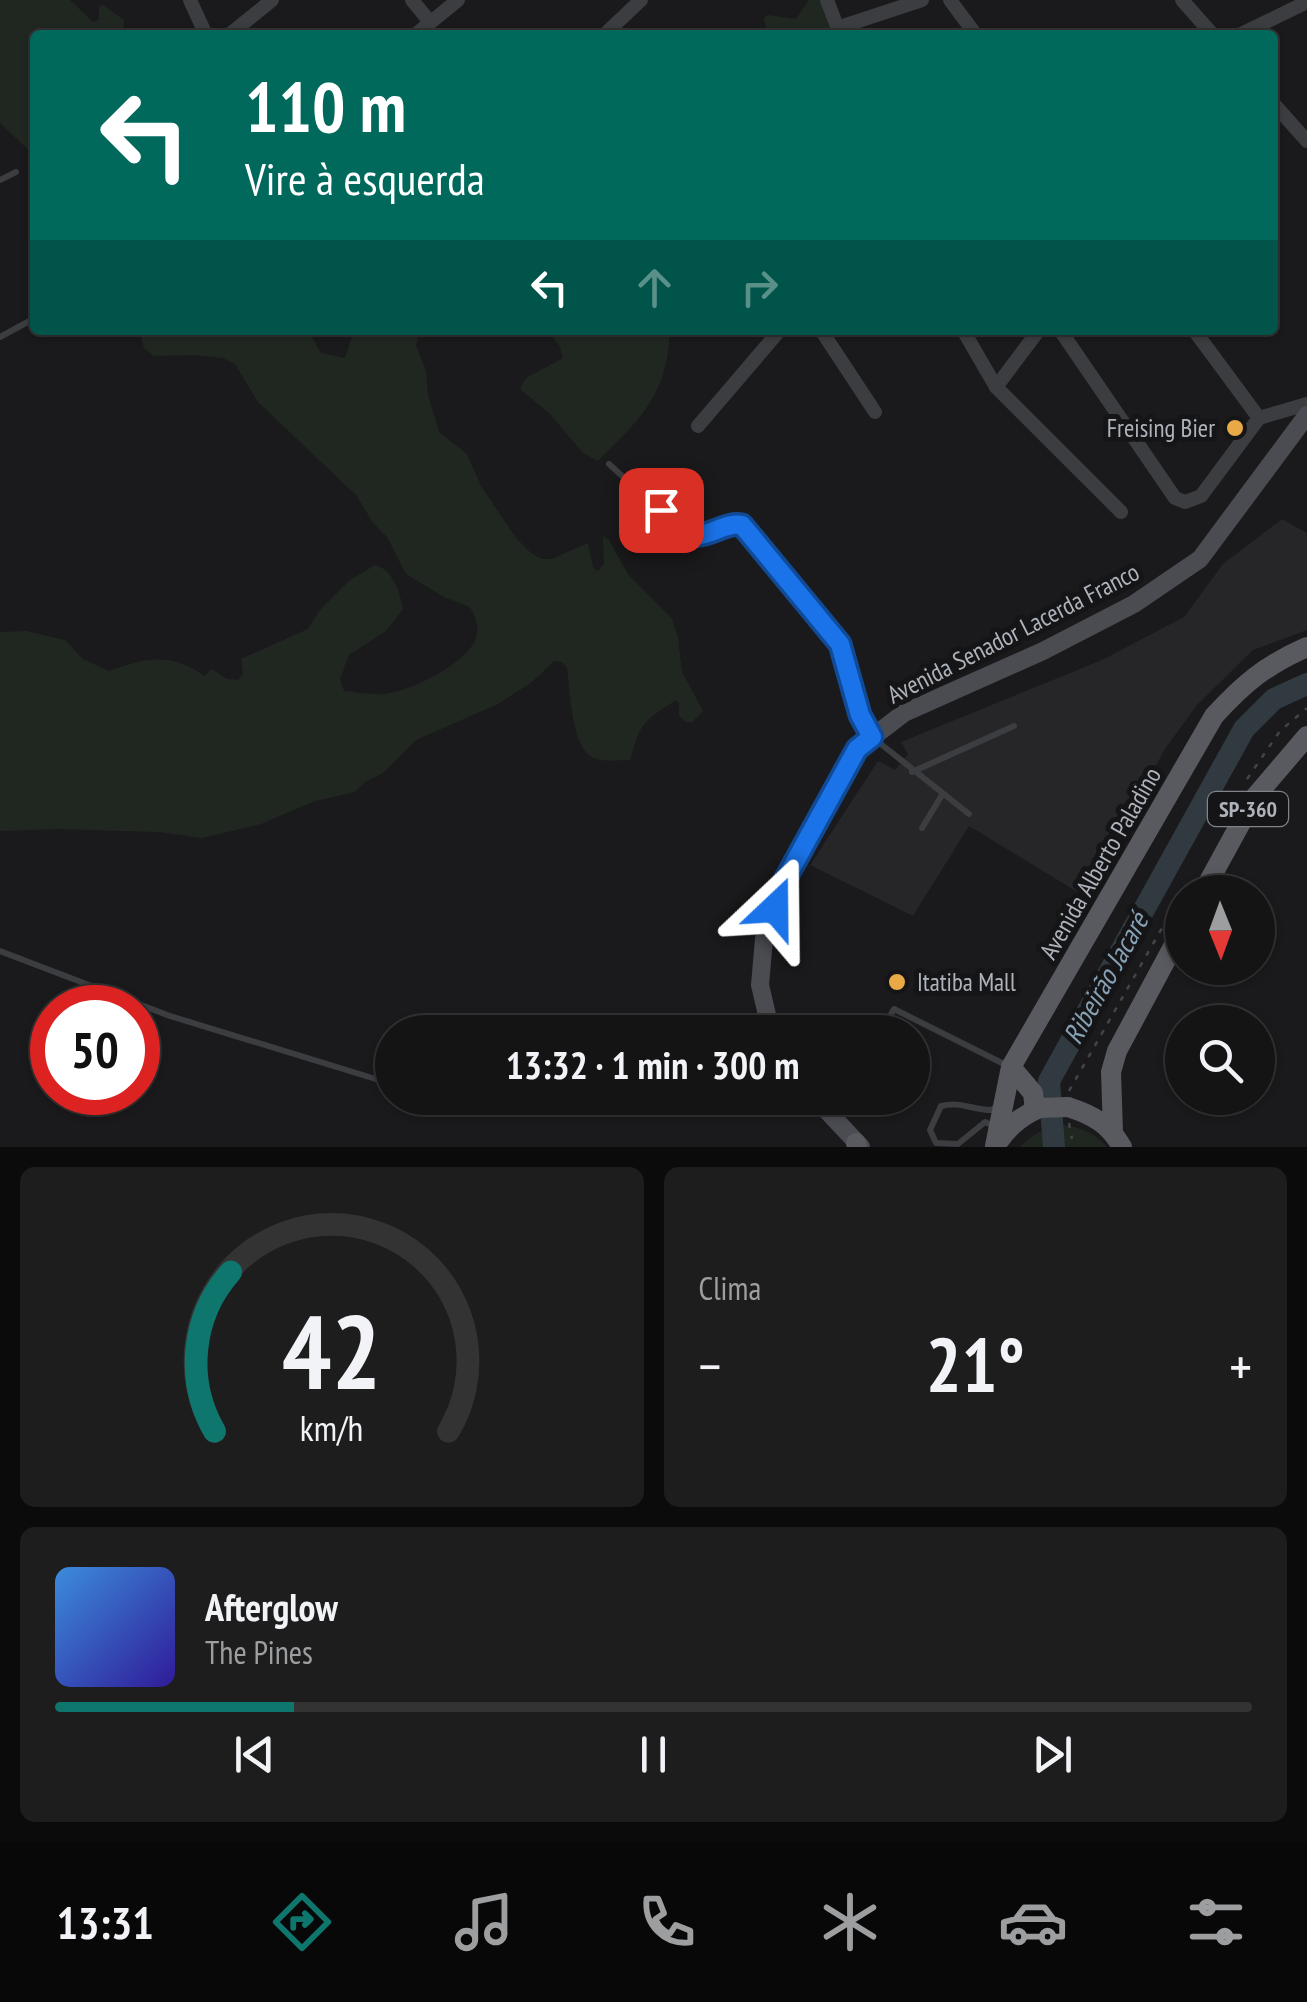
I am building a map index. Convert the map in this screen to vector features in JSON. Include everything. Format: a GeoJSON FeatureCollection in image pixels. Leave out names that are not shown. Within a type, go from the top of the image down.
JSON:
{"type":"FeatureCollection","features":[{"type":"Feature","properties":{"kind":"main road","name":"Avenida Senador Lacerda Franco"},"geometry":{"type":"LineString","coordinates":[[768,1015],[760,984],[764,939],[786,878],[857,749],[904,713],[1043,651],[1134,604],[1200,559],[1307,414]]}},
{"type":"Feature","properties":{"kind":"main road","name":"Avenida Alberto Paladino"},"geometry":{"type":"LineString","coordinates":[[996,1141],[1011,1067],[1214,716],[1244,682],[1307,648]]}},
{"type":"Feature","properties":{"kind":"main road","name":"SP-360"},"geometry":{"type":"LineString","coordinates":[[1212,875],[1254,797],[1307,736]]}},
{"type":"Feature","properties":{"kind":"main road"},"geometry":{"type":"LineString","coordinates":[[1118,1139],[1111,1072],[1117,1050],[1165,961]]}},
{"type":"Feature","properties":{"kind":"main road"},"geometry":{"type":"LineString","coordinates":[[1011,1067],[1024,1078],[1037,1109]]}},
{"type":"Feature","properties":{"kind":"main road"},"geometry":{"type":"LineString","coordinates":[[996,1141],[1037,1109],[1068,1108],[1093,1115],[1118,1139]]}},
{"type":"Feature","properties":{"kind":"main road"},"geometry":{"type":"LineString","coordinates":[[830,1115],[858,1146]]}},
{"type":"Feature","properties":{"kind":"street"},"geometry":{"type":"LineString","coordinates":[[190,0],[204,30]]}},
{"type":"Feature","properties":{"kind":"street"},"geometry":{"type":"LineString","coordinates":[[235,30],[272,0]]}},
{"type":"Feature","properties":{"kind":"street"},"geometry":{"type":"LineString","coordinates":[[412,0],[430,22]]}},
{"type":"Feature","properties":{"kind":"street"},"geometry":{"type":"LineString","coordinates":[[421,30],[458,0]]}},
{"type":"Feature","properties":{"kind":"street"},"geometry":{"type":"LineString","coordinates":[[609,30],[641,0]]}},
{"type":"Feature","properties":{"kind":"street"},"geometry":{"type":"LineString","coordinates":[[827,0],[844,30]]}},
{"type":"Feature","properties":{"kind":"street"},"geometry":{"type":"LineString","coordinates":[[847,30],[922,0]]}},
{"type":"Feature","properties":{"kind":"street"},"geometry":{"type":"LineString","coordinates":[[950,0],[972,30]]}},
{"type":"Feature","properties":{"kind":"street"},"geometry":{"type":"LineString","coordinates":[[1182,0],[1209,30]]}},
{"type":"Feature","properties":{"kind":"street"},"geometry":{"type":"LineString","coordinates":[[1249,30],[1307,2]]}},
{"type":"Feature","properties":{"kind":"street"},"geometry":{"type":"LineString","coordinates":[[1278,108],[1305,135]]}},
{"type":"Feature","properties":{"kind":"street"},"geometry":{"type":"LineString","coordinates":[[698,426],[776,335]]}},
{"type":"Feature","properties":{"kind":"street"},"geometry":{"type":"LineString","coordinates":[[824,335],[875,412]]}},
{"type":"Feature","properties":{"kind":"street"},"geometry":{"type":"LineString","coordinates":[[965,335],[996,387],[1121,512]]}},
{"type":"Feature","properties":{"kind":"street"},"geometry":{"type":"LineString","coordinates":[[996,387],[1034,335]]}},
{"type":"Feature","properties":{"kind":"street"},"geometry":{"type":"LineString","coordinates":[[1063,335],[1175,498],[1185,502],[1201,496],[1259,418],[1307,404]]}},
{"type":"Feature","properties":{"kind":"street"},"geometry":{"type":"LineString","coordinates":[[1198,335],[1259,418]]}},
{"type":"Feature","properties":{"kind":"lane"},"geometry":{"type":"LineString","coordinates":[[0,180],[16,172]]}},
{"type":"Feature","properties":{"kind":"lane"},"geometry":{"type":"LineString","coordinates":[[0,337],[30,321]]}},
{"type":"Feature","properties":{"kind":"lane"},"geometry":{"type":"LineString","coordinates":[[609,464],[687,533],[704,534],[726,525],[742,525],[840,644],[860,715],[872,737],[969,814]]}},
{"type":"Feature","properties":{"kind":"lane"},"geometry":{"type":"LineString","coordinates":[[912,772],[1014,726]]}},
{"type":"Feature","properties":{"kind":"lane"},"geometry":{"type":"LineString","coordinates":[[922,828],[942,794]]}},
{"type":"Feature","properties":{"kind":"lane"},"geometry":{"type":"LineString","coordinates":[[0,951],[170,1016],[375,1079]]}},
{"type":"Feature","properties":{"kind":"lane"},"geometry":{"type":"LineString","coordinates":[[930,1027],[1011,1067]]}},
{"type":"Feature","properties":{"kind":"lane"},"geometry":{"type":"LineString","coordinates":[[996,1141],[994,1124],[985,1122],[958,1144],[936,1142],[930,1130],[941,1106],[956,1102],[976,1110],[992,1110],[1003,1101]]}},
{"type":"Feature","properties":{"kind":"path"},"geometry":{"type":"LineString","coordinates":[[1072,1139],[1068,1108],[1165,925]]}},
{"type":"Feature","properties":{"kind":"shaded area"},"geometry":{"type":"Polygon","coordinates":[[[0,0],[70,0],[93,22],[99,20],[99,7],[103,5],[124,20],[123,30],[30,30],[30,151],[0,123],[0,0]]]}},
{"type":"Feature","properties":{"kind":"shaded area"},"geometry":{"type":"Polygon","coordinates":[[[809,0],[827,0],[842,30],[768,30],[764,18],[768,15],[796,19],[809,0]]]}},
{"type":"Feature","properties":{"kind":"shaded area"},"geometry":{"type":"Polygon","coordinates":[[[140,335],[311,335],[321,353],[345,358],[352,335],[419,335],[416,346],[426,370],[439,432],[467,454],[481,486],[516,538],[542,559],[552,559],[588,543],[593,567],[598,571],[604,564],[603,536],[609,540],[629,576],[672,619],[682,672],[703,711],[692,722],[686,722],[679,716],[676,700],[645,724],[630,760],[596,759],[588,754],[577,732],[567,667],[554,661],[532,682],[498,704],[416,740],[383,773],[355,792],[315,801],[261,824],[202,838],[160,832],[0,831],[0,632],[26,631],[65,640],[83,659],[109,671],[135,663],[169,660],[204,676],[212,669],[227,679],[238,680],[243,674],[241,659],[308,629],[320,610],[350,580],[375,565],[391,576],[403,609],[386,631],[349,655],[340,679],[344,691],[384,694],[408,688],[450,666],[471,648],[476,638],[477,626],[470,607],[444,597],[406,574],[387,537],[373,523],[357,496],[258,402],[235,364],[223,358],[196,355],[154,356],[144,348],[140,335]]]}},
{"type":"Feature","properties":{"kind":"shaded area"},"geometry":{"type":"Polygon","coordinates":[[[552,335],[670,335],[664,372],[649,404],[598,461],[583,453],[550,414],[520,389],[526,378],[563,358],[552,335]]]}},
{"type":"Feature","properties":{"kind":"shaded area"},"geometry":{"type":"Polygon","coordinates":[[[1282,519],[1307,533],[1307,630],[1253,650],[1197,705],[1165,749],[1084,896],[969,826],[913,916],[810,865],[878,761],[895,770],[908,754],[901,742],[1102,660],[1184,617],[1223,564],[1282,519]]]}},
{"type":"Feature","properties":{"kind":"shaded area"},"geometry":{"type":"Polygon","coordinates":[[[1064,1125],[1088,1132],[1107,1147],[1020,1147],[1040,1132],[1064,1125]]]}},
{"type":"Feature","properties":{"kind":"waterway","name":"Ribeirão Jacaré"},"geometry":{"type":"LineString","coordinates":[[1054,1147],[1049,1081],[1244,729],[1274,699],[1307,684]]}},
{"type":"Feature","properties":{"kind":"place","name":"Freising Bier"},"geometry":{"type":"Point","coordinates":[1235,428]}},
{"type":"Feature","properties":{"kind":"place","name":"Itatiba Mall"},"geometry":{"type":"Point","coordinates":[897,982]}},
{"type":"Feature","properties":{"kind":"route"},"geometry":{"type":"LineString","coordinates":[[661,510],[696,536],[726,525],[742,525],[840,644],[860,715],[872,737],[857,749],[786,878],[775,908]]}}]}
